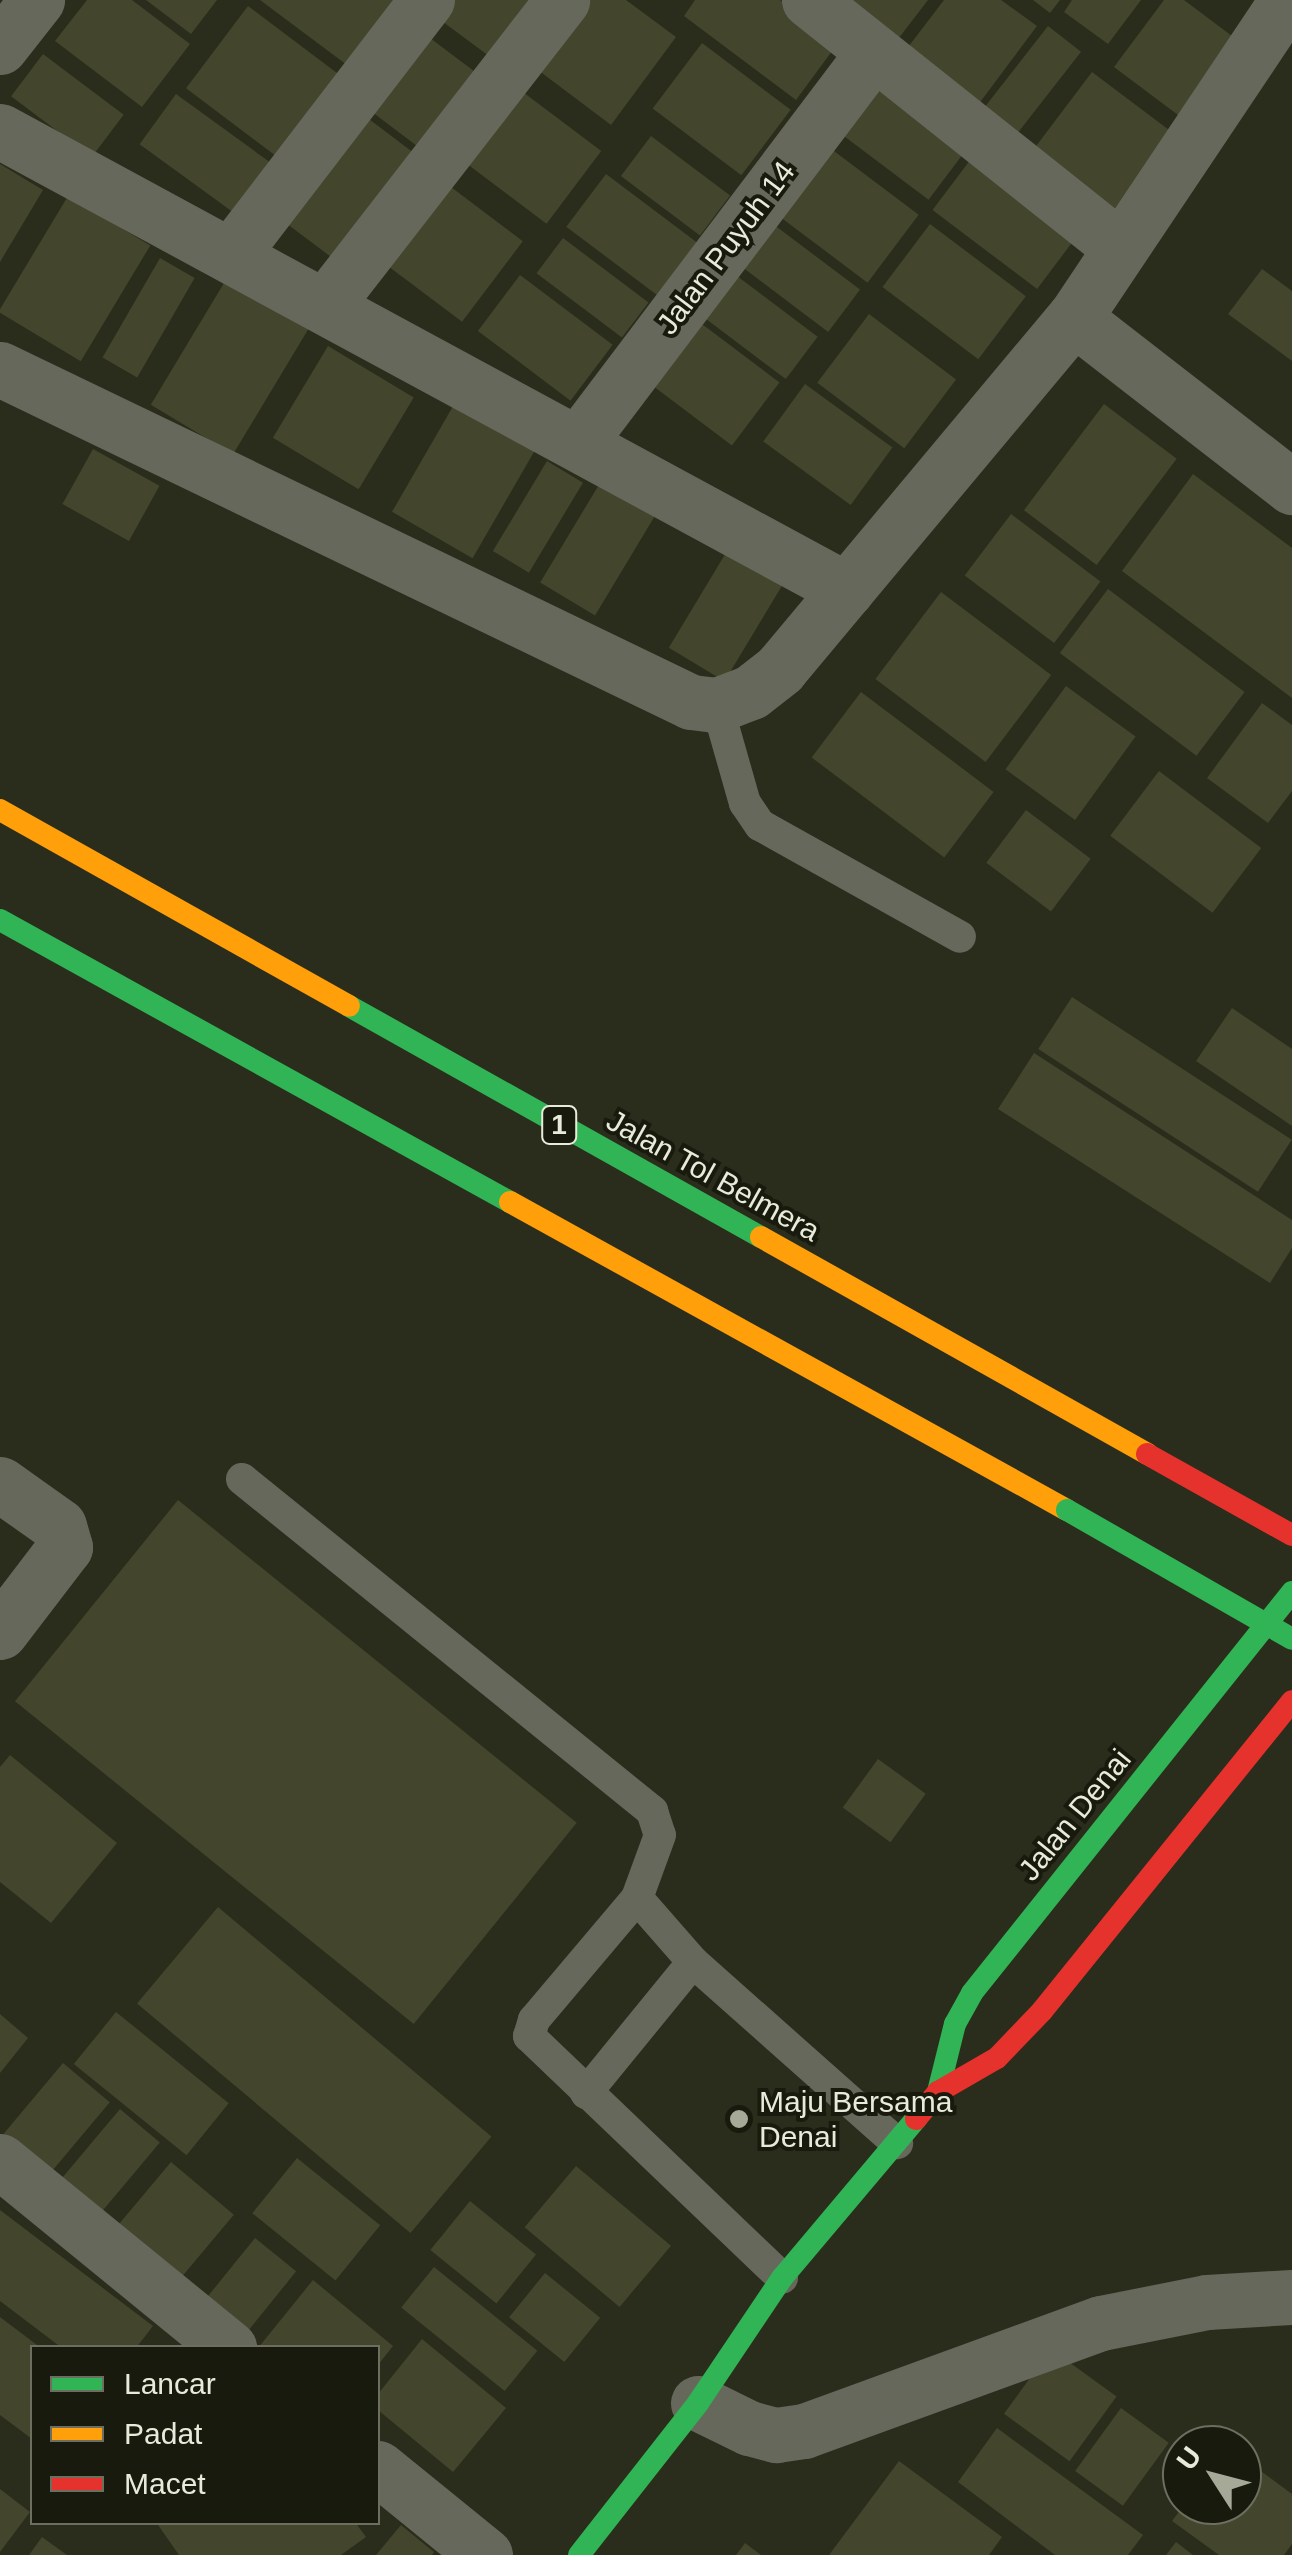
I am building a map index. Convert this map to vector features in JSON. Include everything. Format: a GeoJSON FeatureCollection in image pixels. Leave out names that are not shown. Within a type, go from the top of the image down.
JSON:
{"type":"FeatureCollection","features":[{"type":"Feature","properties":{"kind":"main road","name":"Jalan Tol Belmera"},"geometry":{"type":"LineString","coordinates":[[0,810],[1292,1535]]}},
{"type":"Feature","properties":{"kind":"main road"},"geometry":{"type":"LineString","coordinates":[[0,920],[1067,1510],[1292,1639]]}},
{"type":"Feature","properties":{"kind":"main road","name":"Jalan Denai"},"geometry":{"type":"LineString","coordinates":[[938,2092],[955,2024],[972,1993],[1292,1592]]}},
{"type":"Feature","properties":{"kind":"main road","name":"Jalan Denai"},"geometry":{"type":"LineString","coordinates":[[579,2555],[698,2403],[782,2278],[938,2092],[997,2058],[1042,2011],[1292,1702]]}},
{"type":"Feature","properties":{"kind":"street"},"geometry":{"type":"LineString","coordinates":[[0,47],[37,0]]}},
{"type":"Feature","properties":{"kind":"street"},"geometry":{"type":"LineString","coordinates":[[231,255],[427,0]]}},
{"type":"Feature","properties":{"kind":"street"},"geometry":{"type":"LineString","coordinates":[[326,306],[562,0]]}},
{"type":"Feature","properties":{"kind":"street"},"geometry":{"type":"LineString","coordinates":[[809,0],[1118,246]]}},
{"type":"Feature","properties":{"kind":"street"},"geometry":{"type":"LineString","coordinates":[[0,369],[691,702],[717,704],[750,692],[780,669],[1074,318],[1118,246],[1287,0]]}},
{"type":"Feature","properties":{"kind":"street","name":"Jalan Puyuh 14"},"geometry":{"type":"LineString","coordinates":[[578,444],[874,52]]}},
{"type":"Feature","properties":{"kind":"street"},"geometry":{"type":"LineString","coordinates":[[0,131],[847,590]]}},
{"type":"Feature","properties":{"kind":"street"},"geometry":{"type":"LineString","coordinates":[[1074,318],[1292,487]]}},
{"type":"Feature","properties":{"kind":"street"},"geometry":{"type":"LineString","coordinates":[[0,1484],[59,1526],[64,1536],[62,1558],[0,1632]]}},
{"type":"Feature","properties":{"kind":"street"},"geometry":{"type":"LineString","coordinates":[[0,2161],[226,2345]]}},
{"type":"Feature","properties":{"kind":"street"},"geometry":{"type":"LineString","coordinates":[[698,2403],[749,2428],[776,2435],[804,2431],[1100,2323],[1207,2302],[1292,2298]]}},
{"type":"Feature","properties":{"kind":"street"},"geometry":{"type":"LineString","coordinates":[[380,2470],[485,2555]]}},
{"type":"Feature","properties":{"kind":"lane"},"geometry":{"type":"LineString","coordinates":[[717,704],[745,803],[760,825],[960,938]]}},
{"type":"Feature","properties":{"kind":"lane"},"geometry":{"type":"LineString","coordinates":[[242,1479],[652,1811],[660,1835],[637,1898],[529,2026],[529,2036],[782,2278]]}},
{"type":"Feature","properties":{"kind":"lane"},"geometry":{"type":"LineString","coordinates":[[637,1898],[693,1962],[896,2143]]}},
{"type":"Feature","properties":{"kind":"lane"},"geometry":{"type":"LineString","coordinates":[[586,2093],[693,1962]]}},
{"type":"Feature","properties":{"kind":"building"},"geometry":{"type":"Polygon","coordinates":[[[87,0],[132,0],[190,44],[142,107],[55,41],[87,0]]]}},
{"type":"Feature","properties":{"kind":"building"},"geometry":{"type":"Polygon","coordinates":[[[146,0],[217,0],[191,34],[146,0]]]}},
{"type":"Feature","properties":{"kind":"building"},"geometry":{"type":"Polygon","coordinates":[[[260,0],[397,0],[355,71],[260,0]]]}},
{"type":"Feature","properties":{"kind":"building"},"geometry":{"type":"Polygon","coordinates":[[[447,0],[537,0],[493,59],[435,16],[447,0]]]}},
{"type":"Feature","properties":{"kind":"building"},"geometry":{"type":"Polygon","coordinates":[[[584,0],[626,0],[676,37],[611,125],[534,67],[584,0]]]}},
{"type":"Feature","properties":{"kind":"building"},"geometry":{"type":"Polygon","coordinates":[[[695,0],[780,0],[838,43],[796,100],[684,16],[695,0]]]}},
{"type":"Feature","properties":{"kind":"building"},"geometry":{"type":"Polygon","coordinates":[[[830,0],[928,0],[892,47],[830,0]]]}},
{"type":"Feature","properties":{"kind":"building"},"geometry":{"type":"Polygon","coordinates":[[[944,0],[1001,0],[1037,26],[972,113],[899,59],[944,0]]]}},
{"type":"Feature","properties":{"kind":"building"},"geometry":{"type":"Polygon","coordinates":[[[1033,0],[1060,0],[1050,13],[1033,0]]]}},
{"type":"Feature","properties":{"kind":"building"},"geometry":{"type":"Polygon","coordinates":[[[1072,0],[1141,0],[1108,44],[1064,12],[1072,0]]]}},
{"type":"Feature","properties":{"kind":"building"},"geometry":{"type":"Polygon","coordinates":[[[1164,0],[1184,0],[1252,51],[1194,127],[1114,67],[1164,0]]]}},
{"type":"Feature","properties":{"kind":"building"},"geometry":{"type":"Polygon","coordinates":[[[248,6],[341,76],[279,158],[186,88],[248,6]]]}},
{"type":"Feature","properties":{"kind":"building"},"geometry":{"type":"Polygon","coordinates":[[[1048,26],[1081,52],[1017,134],[984,108],[1048,26]]]}},
{"type":"Feature","properties":{"kind":"building"},"geometry":{"type":"Polygon","coordinates":[[[426,35],[474,71],[417,146],[369,110],[426,35]]]}},
{"type":"Feature","properties":{"kind":"building"},"geometry":{"type":"Polygon","coordinates":[[[702,43],[791,110],[741,175],[653,108],[702,43]]]}},
{"type":"Feature","properties":{"kind":"building"},"geometry":{"type":"Polygon","coordinates":[[[43,54],[124,115],[92,157],[11,96],[43,54]]]}},
{"type":"Feature","properties":{"kind":"building"},"geometry":{"type":"Polygon","coordinates":[[[1092,72],[1181,139],[1123,215],[1035,148],[1092,72]]]}},
{"type":"Feature","properties":{"kind":"building"},"geometry":{"type":"Polygon","coordinates":[[[872,82],[965,152],[929,200],[836,130],[872,82]]]}},
{"type":"Feature","properties":{"kind":"building"},"geometry":{"type":"Polygon","coordinates":[[[511,83],[601,151],[546,224],[456,156],[511,83]]]}},
{"type":"Feature","properties":{"kind":"building"},"geometry":{"type":"Polygon","coordinates":[[[176,94],[273,165],[237,215],[140,144],[176,94]]]}},
{"type":"Feature","properties":{"kind":"building"},"geometry":{"type":"Polygon","coordinates":[[[357,110],[413,152],[333,258],[277,216],[357,110]]]}},
{"type":"Feature","properties":{"kind":"building"},"geometry":{"type":"Polygon","coordinates":[[[651,136],[730,196],[700,236],[621,176],[651,136]]]}},
{"type":"Feature","properties":{"kind":"building"},"geometry":{"type":"Polygon","coordinates":[[[830,148],[919,215],[867,283],[779,216],[830,148]]]}},
{"type":"Feature","properties":{"kind":"building"},"geometry":{"type":"Polygon","coordinates":[[[974,155],[1079,234],[1037,289],[932,210],[974,155]]]}},
{"type":"Feature","properties":{"kind":"building"},"geometry":{"type":"Polygon","coordinates":[[[0,164],[43,190],[0,262],[0,164]]]}},
{"type":"Feature","properties":{"kind":"building"},"geometry":{"type":"Polygon","coordinates":[[[606,174],[697,243],[657,295],[566,227],[606,174]]]}},
{"type":"Feature","properties":{"kind":"building"},"geometry":{"type":"Polygon","coordinates":[[[439,178],[523,241],[462,322],[378,259],[439,178]]]}},
{"type":"Feature","properties":{"kind":"building"},"geometry":{"type":"Polygon","coordinates":[[[68,196],[150,245],[81,361],[0,313],[68,196]]]}},
{"type":"Feature","properties":{"kind":"building"},"geometry":{"type":"Polygon","coordinates":[[[773,224],[860,290],[828,332],[741,266],[773,224]]]}},
{"type":"Feature","properties":{"kind":"building"},"geometry":{"type":"Polygon","coordinates":[[[930,224],[1026,296],[978,359],[882,287],[930,224]]]}},
{"type":"Feature","properties":{"kind":"building"},"geometry":{"type":"Polygon","coordinates":[[[563,238],[648,302],[622,338],[537,273],[563,238]]]}},
{"type":"Feature","properties":{"kind":"building"},"geometry":{"type":"Polygon","coordinates":[[[160,258],[195,278],[137,378],[102,358],[160,258]]]}},
{"type":"Feature","properties":{"kind":"building"},"geometry":{"type":"Polygon","coordinates":[[[1262,269],[1292,291],[1292,361],[1228,314],[1262,269]]]}},
{"type":"Feature","properties":{"kind":"building"},"geometry":{"type":"Polygon","coordinates":[[[733,273],[818,337],[786,379],[701,315],[733,273]]]}},
{"type":"Feature","properties":{"kind":"building"},"geometry":{"type":"Polygon","coordinates":[[[520,275],[613,345],[571,401],[478,331],[520,275]]]}},
{"type":"Feature","properties":{"kind":"building"},"geometry":{"type":"Polygon","coordinates":[[[227,278],[309,327],[233,454],[151,405],[227,278]]]}},
{"type":"Feature","properties":{"kind":"building"},"geometry":{"type":"Polygon","coordinates":[[[869,314],[956,380],[904,448],[817,383],[869,314]]]}},
{"type":"Feature","properties":{"kind":"building"},"geometry":{"type":"Polygon","coordinates":[[[694,318],[779,382],[732,445],[646,381],[694,318]]]}},
{"type":"Feature","properties":{"kind":"building"},"geometry":{"type":"Polygon","coordinates":[[[328,346],[414,398],[359,489],[273,438],[328,346]]]}},
{"type":"Feature","properties":{"kind":"building"},"geometry":{"type":"Polygon","coordinates":[[[805,384],[892,447],[851,505],[763,441],[805,384]]]}},
{"type":"Feature","properties":{"kind":"building"},"geometry":{"type":"Polygon","coordinates":[[[456,401],[537,448],[473,558],[392,512],[456,401]]]}},
{"type":"Feature","properties":{"kind":"building"},"geometry":{"type":"Polygon","coordinates":[[[1104,404],[1177,459],[1097,565],[1024,510],[1104,404]]]}},
{"type":"Feature","properties":{"kind":"building"},"geometry":{"type":"Polygon","coordinates":[[[93,449],[159,486],[129,541],[62,504],[93,449]]]}},
{"type":"Feature","properties":{"kind":"building"},"geometry":{"type":"Polygon","coordinates":[[[547,461],[583,483],[529,573],[493,551],[547,461]]]}},
{"type":"Feature","properties":{"kind":"building"},"geometry":{"type":"Polygon","coordinates":[[[1193,474],[1292,548],[1292,698],[1122,571],[1193,474]]]}},
{"type":"Feature","properties":{"kind":"building"},"geometry":{"type":"Polygon","coordinates":[[[603,478],[658,511],[595,616],[540,583],[603,478]]]}},
{"type":"Feature","properties":{"kind":"building"},"geometry":{"type":"Polygon","coordinates":[[[1011,514],[1100,581],[1054,643],[965,575],[1011,514]]]}},
{"type":"Feature","properties":{"kind":"building"},"geometry":{"type":"Polygon","coordinates":[[[727,551],[783,584],[725,681],[669,648],[727,551]]]}},
{"type":"Feature","properties":{"kind":"building"},"geometry":{"type":"Polygon","coordinates":[[[1108,589],[1245,692],[1196,756],[1060,653],[1108,589]]]}},
{"type":"Feature","properties":{"kind":"building"},"geometry":{"type":"Polygon","coordinates":[[[941,592],[1051,675],[986,762],[875,679],[941,592]]]}},
{"type":"Feature","properties":{"kind":"building"},"geometry":{"type":"Polygon","coordinates":[[[1066,686],[1136,737],[1075,820],[1005,769],[1066,686]]]}},
{"type":"Feature","properties":{"kind":"building"},"geometry":{"type":"Polygon","coordinates":[[[861,692],[994,792],[944,857],[812,757],[861,692]]]}},
{"type":"Feature","properties":{"kind":"building"},"geometry":{"type":"Polygon","coordinates":[[[1262,703],[1292,725],[1292,791],[1268,823],[1207,778],[1262,703]]]}},
{"type":"Feature","properties":{"kind":"building"},"geometry":{"type":"Polygon","coordinates":[[[1159,771],[1261,848],[1212,913],[1110,836],[1159,771]]]}},
{"type":"Feature","properties":{"kind":"building"},"geometry":{"type":"Polygon","coordinates":[[[1026,810],[1091,859],[1051,911],[986,863],[1026,810]]]}},
{"type":"Feature","properties":{"kind":"building"},"geometry":{"type":"Polygon","coordinates":[[[1072,997],[1292,1140],[1258,1192],[1038,1049],[1072,997]]]}},
{"type":"Feature","properties":{"kind":"building"},"geometry":{"type":"Polygon","coordinates":[[[1232,1008],[1292,1049],[1292,1126],[1196,1061],[1232,1008]]]}},
{"type":"Feature","properties":{"kind":"building"},"geometry":{"type":"Polygon","coordinates":[[[1034,1053],[1292,1220],[1292,1248],[1270,1283],[998,1109],[1034,1053]]]}},
{"type":"Feature","properties":{"kind":"building"},"geometry":{"type":"Polygon","coordinates":[[[178,1500],[577,1823],[414,2024],[15,1701],[178,1500]]]}},
{"type":"Feature","properties":{"kind":"building"},"geometry":{"type":"Polygon","coordinates":[[[10,1755],[117,1843],[51,1923],[0,1882],[0,1767],[10,1755]]]}},
{"type":"Feature","properties":{"kind":"building"},"geometry":{"type":"Polygon","coordinates":[[[878,1759],[926,1794],[890,1842],[843,1808],[878,1759]]]}},
{"type":"Feature","properties":{"kind":"building"},"geometry":{"type":"Polygon","coordinates":[[[218,1907],[491,2136],[410,2233],[137,2004],[218,1907]]]}},
{"type":"Feature","properties":{"kind":"building"},"geometry":{"type":"Polygon","coordinates":[[[116,2012],[229,2103],[187,2155],[74,2064],[116,2012]]]}},
{"type":"Feature","properties":{"kind":"building"},"geometry":{"type":"Polygon","coordinates":[[[0,2014],[28,2038],[0,2073],[0,2014]]]}},
{"type":"Feature","properties":{"kind":"building"},"geometry":{"type":"Polygon","coordinates":[[[63,2063],[110,2102],[51,2173],[4,2133],[63,2063]]]}},
{"type":"Feature","properties":{"kind":"building"},"geometry":{"type":"Polygon","coordinates":[[[120,2109],[160,2142],[99,2215],[59,2182],[120,2109]]]}},
{"type":"Feature","properties":{"kind":"building"},"geometry":{"type":"Polygon","coordinates":[[[297,2158],[380,2225],[335,2281],[252,2213],[297,2158]]]}},
{"type":"Feature","properties":{"kind":"building"},"geometry":{"type":"Polygon","coordinates":[[[171,2162],[234,2215],[177,2283],[114,2230],[171,2162]]]}},
{"type":"Feature","properties":{"kind":"building"},"geometry":{"type":"Polygon","coordinates":[[[576,2166],[671,2246],[620,2307],[525,2227],[576,2166]]]}},
{"type":"Feature","properties":{"kind":"building"},"geometry":{"type":"Polygon","coordinates":[[[470,2201],[536,2254],[496,2303],[430,2250],[470,2201]]]}},
{"type":"Feature","properties":{"kind":"building"},"geometry":{"type":"Polygon","coordinates":[[[0,2210],[153,2326],[138,2345],[58,2345],[0,2301],[0,2210]]]}},
{"type":"Feature","properties":{"kind":"building"},"geometry":{"type":"Polygon","coordinates":[[[255,2238],[296,2271],[243,2337],[202,2303],[255,2238]]]}},
{"type":"Feature","properties":{"kind":"building"},"geometry":{"type":"Polygon","coordinates":[[[434,2267],[537,2351],[505,2391],[401,2307],[434,2267]]]}},
{"type":"Feature","properties":{"kind":"building"},"geometry":{"type":"Polygon","coordinates":[[[545,2273],[600,2318],[564,2362],[509,2317],[545,2273]]]}},
{"type":"Feature","properties":{"kind":"building"},"geometry":{"type":"Polygon","coordinates":[[[313,2280],[393,2346],[380,2362],[380,2345],[260,2345],[313,2280]]]}},
{"type":"Feature","properties":{"kind":"building"},"geometry":{"type":"Polygon","coordinates":[[[0,2317],[37,2345],[30,2345],[30,2438],[0,2415],[0,2317]]]}},
{"type":"Feature","properties":{"kind":"building"},"geometry":{"type":"Polygon","coordinates":[[[422,2339],[506,2408],[453,2472],[380,2412],[380,2392],[422,2339]]]}},
{"type":"Feature","properties":{"kind":"building"},"geometry":{"type":"Polygon","coordinates":[[[1051,2349],[1117,2397],[1070,2461],[1004,2414],[1051,2349]]]}},
{"type":"Feature","properties":{"kind":"building"},"geometry":{"type":"Polygon","coordinates":[[[1121,2408],[1162,2438],[1162,2452],[1123,2506],[1075,2471],[1121,2408]]]}},
{"type":"Feature","properties":{"kind":"building"},"geometry":{"type":"Polygon","coordinates":[[[997,2428],[1143,2535],[1128,2555],[1055,2555],[958,2482],[997,2428]]]}},
{"type":"Feature","properties":{"kind":"building"},"geometry":{"type":"Polygon","coordinates":[[[899,2461],[1002,2537],[989,2555],[829,2555],[899,2461]]]}},
{"type":"Feature","properties":{"kind":"building"},"geometry":{"type":"Polygon","coordinates":[[[1262,2472],[1292,2494],[1292,2544],[1284,2555],[1219,2555],[1178,2525],[1262,2525],[1262,2472]]]}},
{"type":"Feature","properties":{"kind":"building"},"geometry":{"type":"Polygon","coordinates":[[[0,2489],[30,2512],[0,2552],[0,2489]]]}},
{"type":"Feature","properties":{"kind":"building"},"geometry":{"type":"Polygon","coordinates":[[[158,2525],[357,2525],[366,2537],[341,2555],[179,2555],[158,2525]]]}},
{"type":"Feature","properties":{"kind":"building"},"geometry":{"type":"Polygon","coordinates":[[[401,2525],[434,2552],[432,2555],[376,2555],[401,2525]]]}},
{"type":"Feature","properties":{"kind":"building"},"geometry":{"type":"Polygon","coordinates":[[[42,2537],[67,2555],[29,2555],[42,2537]]]}},
{"type":"Feature","properties":{"kind":"building"},"geometry":{"type":"Polygon","coordinates":[[[1176,2542],[1193,2555],[1166,2555],[1176,2542]]]}},
{"type":"Feature","properties":{"kind":"building"},"geometry":{"type":"Polygon","coordinates":[[[745,2543],[761,2555],[736,2555],[745,2543]]]}},
{"type":"Feature","properties":{"kind":"traffic: fast"},"geometry":{"type":"LineString","coordinates":[[0,920],[510,1202]]}},
{"type":"Feature","properties":{"kind":"traffic: fast"},"geometry":{"type":"LineString","coordinates":[[349,1006],[761,1237]]}},
{"type":"Feature","properties":{"kind":"traffic: fast"},"geometry":{"type":"LineString","coordinates":[[1067,1510],[1292,1639]]}},
{"type":"Feature","properties":{"kind":"traffic: fast"},"geometry":{"type":"LineString","coordinates":[[938,2092],[955,2024],[972,1993],[1292,1592]]}},
{"type":"Feature","properties":{"kind":"traffic: fast"},"geometry":{"type":"LineString","coordinates":[[579,2555],[698,2403],[782,2278],[916,2119]]}},
{"type":"Feature","properties":{"kind":"traffic: slow"},"geometry":{"type":"LineString","coordinates":[[0,810],[349,1006]]}},
{"type":"Feature","properties":{"kind":"traffic: slow"},"geometry":{"type":"LineString","coordinates":[[510,1202],[1067,1510]]}},
{"type":"Feature","properties":{"kind":"traffic: slow"},"geometry":{"type":"LineString","coordinates":[[761,1237],[1147,1454]]}},
{"type":"Feature","properties":{"kind":"traffic: jam"},"geometry":{"type":"LineString","coordinates":[[1147,1454],[1292,1535]]}},
{"type":"Feature","properties":{"kind":"traffic: jam"},"geometry":{"type":"LineString","coordinates":[[916,2119],[938,2092],[997,2058],[1042,2011],[1292,1701]]}},
{"type":"Feature","properties":{"kind":"place","name":"Maju Bersama Denai"},"geometry":{"type":"Point","coordinates":[739,2119]}}]}
